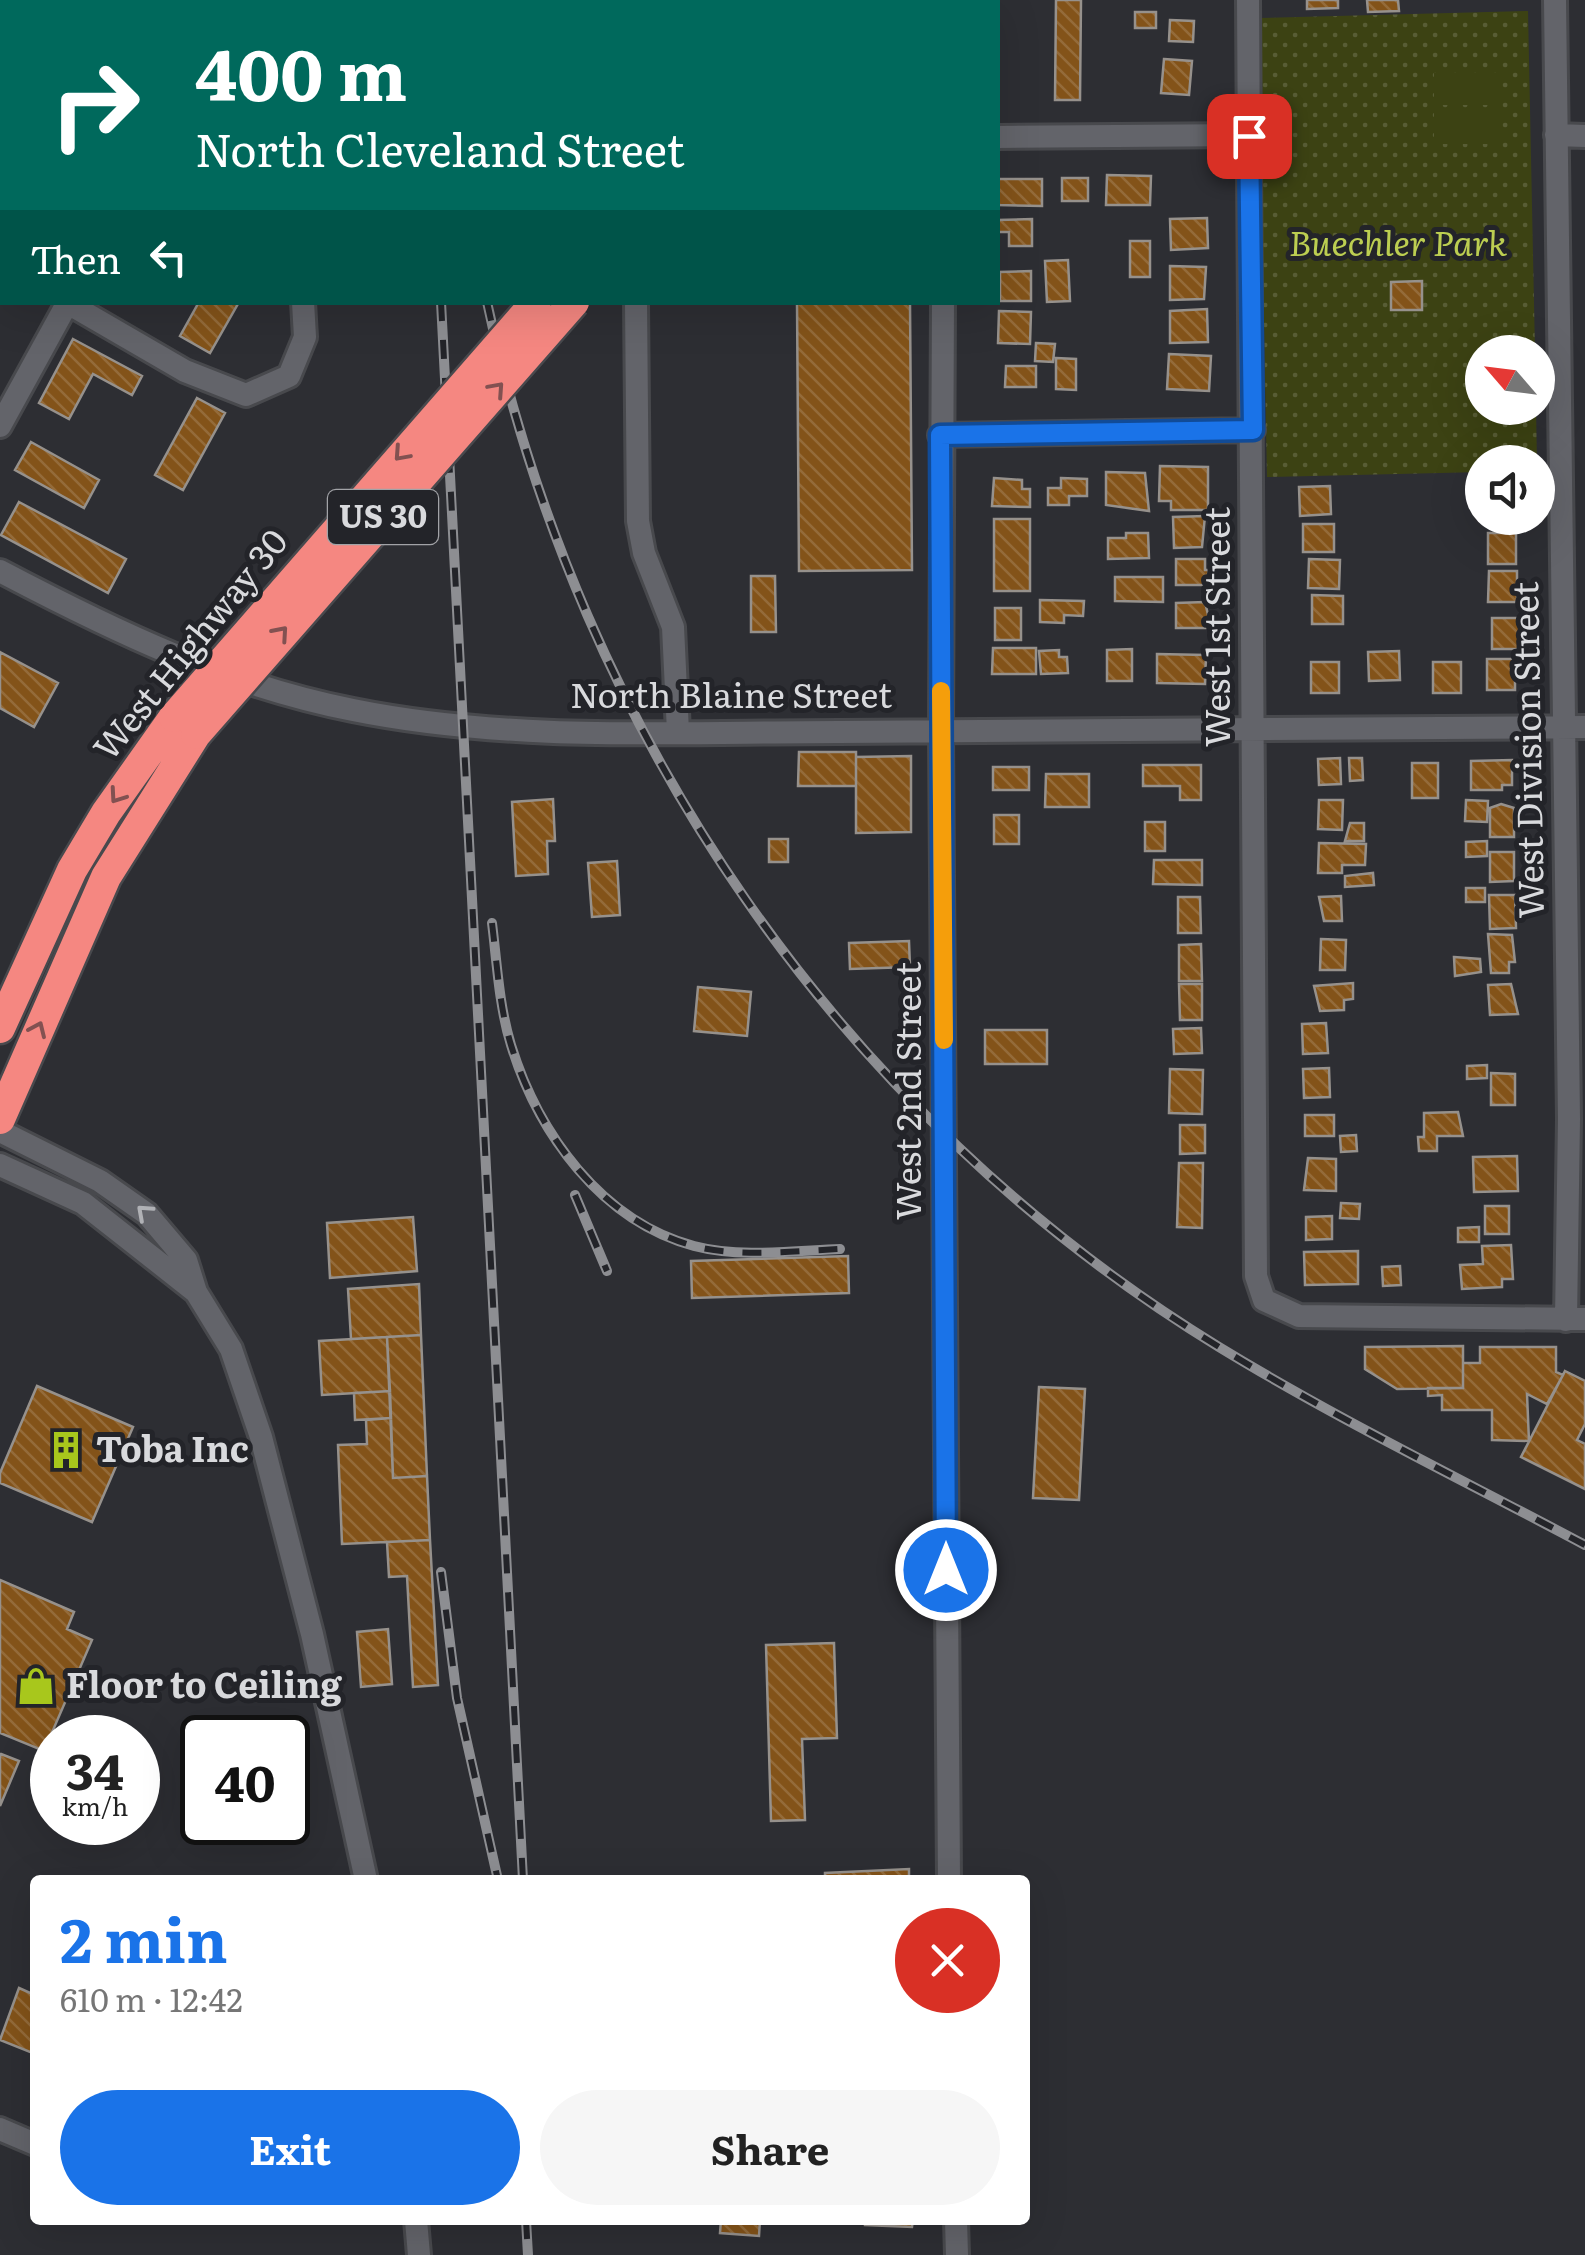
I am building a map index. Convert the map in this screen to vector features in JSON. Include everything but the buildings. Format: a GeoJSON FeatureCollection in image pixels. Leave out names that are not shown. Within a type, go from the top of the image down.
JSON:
{"type":"FeatureCollection","features":[{"type":"Feature","properties":{"kind":"highway","name":"West Highway 30"},"geometry":{"type":"LineString","coordinates":[[0,1118],[106,877],[185,726],[534,305]]}},
{"type":"Feature","properties":{"kind":"highway","name":"West Highway 30"},"geometry":{"type":"LineString","coordinates":[[0,1028],[72,870],[106,812],[571,305]]}},
{"type":"Feature","properties":{"kind":"street","name":"West 1st Street"},"geometry":{"type":"LineString","coordinates":[[1248,0],[1256,1276],[1264,1300],[1299,1316],[1576,1319]]}},
{"type":"Feature","properties":{"kind":"street","name":"West Division Street"},"geometry":{"type":"LineString","coordinates":[[1555,0],[1574,727],[1569,1119],[1576,1319]]}},
{"type":"Feature","properties":{"kind":"street"},"geometry":{"type":"LineString","coordinates":[[1000,136],[1249,136]]}},
{"type":"Feature","properties":{"kind":"street"},"geometry":{"type":"LineString","coordinates":[[1556,136],[1585,136]]}},
{"type":"Feature","properties":{"kind":"street"},"geometry":{"type":"LineString","coordinates":[[0,426],[66,305]]}},
{"type":"Feature","properties":{"kind":"street"},"geometry":{"type":"LineString","coordinates":[[70,305],[184,371],[246,396],[290,376],[304,336],[302,305]]}},
{"type":"Feature","properties":{"kind":"street"},"geometry":{"type":"LineString","coordinates":[[636,305],[638,521],[644,554],[673,627],[678,732]]}},
{"type":"Feature","properties":{"kind":"street","name":"West 2nd Street"},"geometry":{"type":"LineString","coordinates":[[943,305],[941,732],[949,1875]]}},
{"type":"Feature","properties":{"kind":"street"},"geometry":{"type":"LineString","coordinates":[[940,435],[1253,430]]}},
{"type":"Feature","properties":{"kind":"street","name":"North Blaine Street"},"geometry":{"type":"LineString","coordinates":[[0,571],[110,628],[219,674],[335,706],[450,724],[678,732],[1574,727]]}},
{"type":"Feature","properties":{"kind":"street"},"geometry":{"type":"LineString","coordinates":[[0,1131],[133,1202],[180,1250],[196,1292],[230,1349],[261,1437],[320,1670],[365,1875]]}},
{"type":"Feature","properties":{"kind":"street"},"geometry":{"type":"LineString","coordinates":[[0,1165],[83,1203],[196,1292]]}},
{"type":"Feature","properties":{"kind":"street"},"geometry":{"type":"LineString","coordinates":[[0,2128],[30,2142]]}},
{"type":"Feature","properties":{"kind":"street"},"geometry":{"type":"LineString","coordinates":[[416,2225],[419,2255]]}},
{"type":"Feature","properties":{"kind":"street"},"geometry":{"type":"LineString","coordinates":[[956,2225],[957,2255]]}},
{"type":"Feature","properties":{"kind":"green space","name":"Buechler Park"},"geometry":{"type":"Polygon","coordinates":[[[1528,11],[1535,335],[1465,335],[1465,425],[1536,425],[1537,445],[1465,445],[1465,472],[1267,477],[1258,18],[1528,11]]]}},
{"type":"Feature","properties":{"kind":"green space"},"geometry":{"type":"Polygon","coordinates":[[[1434,73],[1502,73],[1502,105],[1434,105],[1434,73]]]}},
{"type":"Feature","properties":{"kind":"green space"},"geometry":{"type":"Polygon","coordinates":[[[1434,112],[1502,112],[1502,144],[1434,144],[1434,112]]]}},
{"type":"Feature","properties":{"kind":"railway"},"geometry":{"type":"LineString","coordinates":[[441,305],[523,1875]]}},
{"type":"Feature","properties":{"kind":"railway"},"geometry":{"type":"LineString","coordinates":[[488,305],[530,461],[587,615],[660,761],[746,899],[845,1028],[958,1147],[1083,1253],[1264,1374],[1585,1545]]}},
{"type":"Feature","properties":{"kind":"railway"},"geometry":{"type":"LineString","coordinates":[[492,923],[504,1015],[523,1078],[556,1141],[602,1195],[661,1234],[694,1246],[748,1253],[840,1249]]}},
{"type":"Feature","properties":{"kind":"railway"},"geometry":{"type":"LineString","coordinates":[[575,1195],[607,1271]]}},
{"type":"Feature","properties":{"kind":"railway"},"geometry":{"type":"LineString","coordinates":[[441,1572],[457,1698],[497,1875]]}},
{"type":"Feature","properties":{"kind":"railway"},"geometry":{"type":"LineString","coordinates":[[526,2225],[528,2255]]}},
{"type":"Feature","properties":{"kind":"slow traffic"},"geometry":{"type":"LineString","coordinates":[[941,691],[944,1040]]}},
{"type":"Feature","properties":{"kind":"place","name":"Toba Inc"},"geometry":{"type":"Point","coordinates":[66,1450]}},
{"type":"Feature","properties":{"kind":"place","name":"Floor to Ceiling"},"geometry":{"type":"Point","coordinates":[36,1686]}},
{"type":"Feature","properties":{"kind":"route"},"geometry":{"type":"LineString","coordinates":[[946,1570],[940,435],[1253,430],[1249,136]]}}]}
